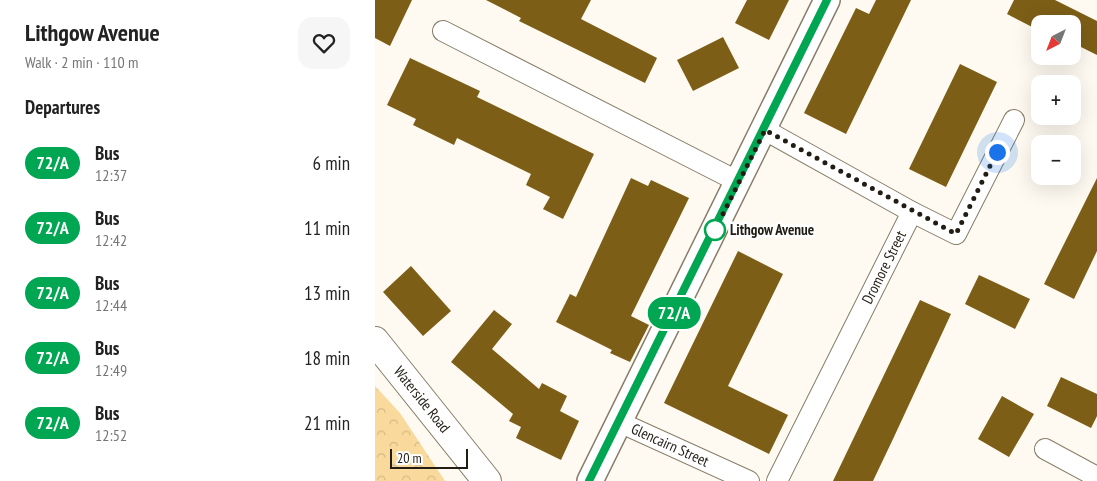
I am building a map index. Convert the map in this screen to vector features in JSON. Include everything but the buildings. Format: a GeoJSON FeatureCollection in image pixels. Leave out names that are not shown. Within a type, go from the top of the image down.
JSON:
{"type":"FeatureCollection","features":[{"type":"Feature","properties":{"kind":"main road","name":"Waterside Road"},"geometry":{"type":"LineString","coordinates":[[375,341],[487,481]]}},
{"type":"Feature","properties":{"kind":"street"},"geometry":{"type":"LineString","coordinates":[[589,481],[765,130],[827,0]]}},
{"type":"Feature","properties":{"kind":"street"},"geometry":{"type":"LineString","coordinates":[[443,31],[739,182]]}},
{"type":"Feature","properties":{"kind":"street","name":"Dromore Street"},"geometry":{"type":"LineString","coordinates":[[777,481],[912,212],[956,234],[1014,120]]}},
{"type":"Feature","properties":{"kind":"street"},"geometry":{"type":"LineString","coordinates":[[765,130],[912,212]]}},
{"type":"Feature","properties":{"kind":"street","name":"Glencairn Street"},"geometry":{"type":"LineString","coordinates":[[619,422],[749,481]]}},
{"type":"Feature","properties":{"kind":"street"},"geometry":{"type":"LineString","coordinates":[[1045,449],[1097,477]]}},
{"type":"Feature","properties":{"kind":"green space"},"geometry":{"type":"Polygon","coordinates":[[[375,386],[400,413],[445,481],[375,481],[375,386]]]}},
{"type":"Feature","properties":{"kind":"bus line","name":"72/A"},"geometry":{"type":"LineString","coordinates":[[589,481],[748,165],[827,0]]}},
{"type":"Feature","properties":{"kind":"place","name":"Lithgow Avenue"},"geometry":{"type":"Point","coordinates":[715,230]}},
{"type":"Feature","properties":{"kind":"route"},"geometry":{"type":"LineString","coordinates":[[715,230],[713,234],[765,130],[912,212],[956,234],[997,152]]}}]}
